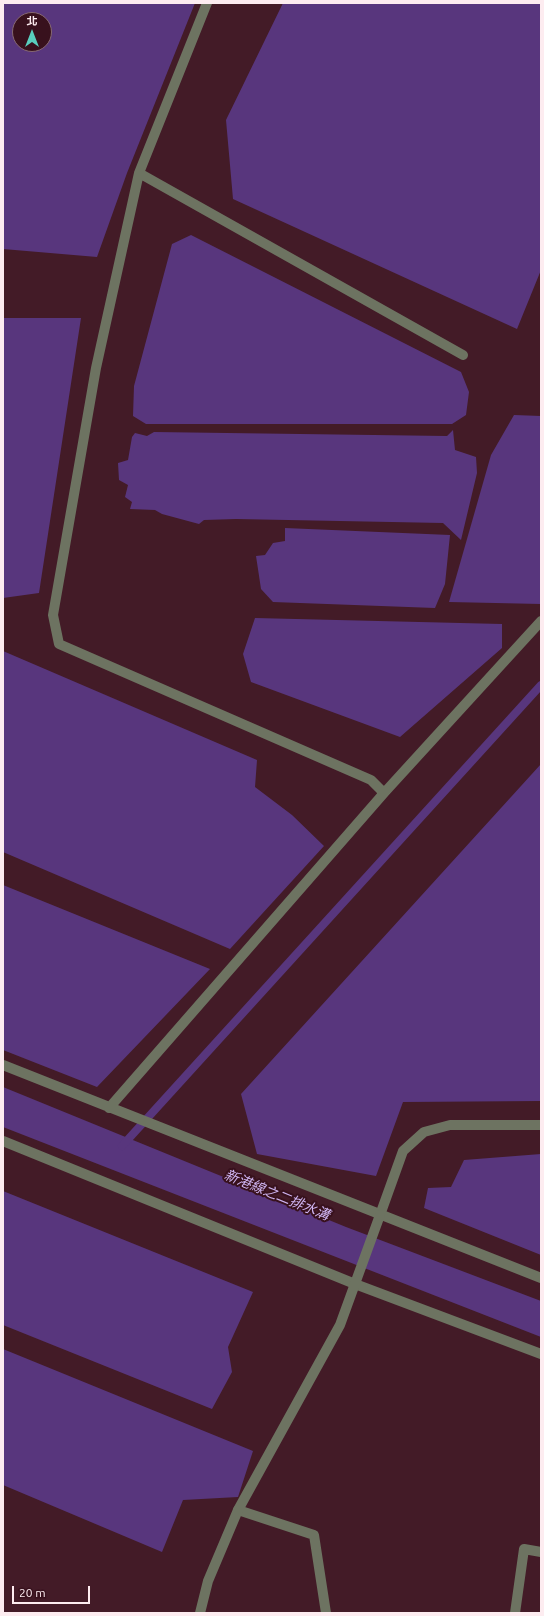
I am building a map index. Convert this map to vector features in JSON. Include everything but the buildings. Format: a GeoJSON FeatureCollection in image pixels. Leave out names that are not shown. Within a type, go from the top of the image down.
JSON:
{"type":"FeatureCollection","features":[{"type":"Feature","properties":{"kind":"street"},"geometry":{"type":"LineString","coordinates":[[207,3],[139,173],[96,368],[53,615],[59,644],[371,780],[384,793]]}},
{"type":"Feature","properties":{"kind":"street"},"geometry":{"type":"LineString","coordinates":[[139,173],[463,355]]}},
{"type":"Feature","properties":{"kind":"street"},"geometry":{"type":"LineString","coordinates":[[109,1108],[384,793],[541,621]]}},
{"type":"Feature","properties":{"kind":"street"},"geometry":{"type":"LineString","coordinates":[[3,1065],[541,1278]]}},
{"type":"Feature","properties":{"kind":"street"},"geometry":{"type":"LineString","coordinates":[[200,1613],[208,1581],[238,1510],[340,1324],[403,1151],[424,1132],[450,1125],[541,1125]]}},
{"type":"Feature","properties":{"kind":"street"},"geometry":{"type":"LineString","coordinates":[[3,1141],[355,1284],[541,1354]]}},
{"type":"Feature","properties":{"kind":"street"},"geometry":{"type":"LineString","coordinates":[[238,1510],[314,1535],[326,1613]]}},
{"type":"Feature","properties":{"kind":"street"},"geometry":{"type":"LineString","coordinates":[[515,1613],[524,1549],[541,1552]]}},
{"type":"Feature","properties":{"kind":"shaded area"},"geometry":{"type":"Polygon","coordinates":[[[3,3],[195,3],[127,173],[97,257],[3,249],[3,3]]]}},
{"type":"Feature","properties":{"kind":"shaded area"},"geometry":{"type":"Polygon","coordinates":[[[283,3],[541,3],[541,270],[517,329],[233,199],[226,120],[283,3]]]}},
{"type":"Feature","properties":{"kind":"shaded area"},"geometry":{"type":"Polygon","coordinates":[[[191,235],[461,372],[469,392],[466,415],[452,424],[146,424],[133,416],[134,386],[172,244],[191,235]]]}},
{"type":"Feature","properties":{"kind":"shaded area"},"geometry":{"type":"Polygon","coordinates":[[[3,318],[81,318],[39,593],[3,598],[3,318]]]}},
{"type":"Feature","properties":{"kind":"shaded area"},"geometry":{"type":"Polygon","coordinates":[[[514,415],[541,416],[541,604],[449,602],[491,455],[514,415]]]}},
{"type":"Feature","properties":{"kind":"shaded area"},"geometry":{"type":"Polygon","coordinates":[[[453,430],[455,450],[476,457],[477,473],[461,540],[443,523],[236,519],[204,520],[199,524],[162,514],[155,510],[130,509],[132,502],[125,497],[128,485],[119,480],[118,463],[128,460],[132,437],[135,433],[147,436],[154,432],[447,436],[453,430]]]}},
{"type":"Feature","properties":{"kind":"shaded area"},"geometry":{"type":"Polygon","coordinates":[[[285,528],[450,535],[445,584],[435,608],[273,602],[261,589],[256,556],[265,555],[273,543],[285,541],[285,528]]]}},
{"type":"Feature","properties":{"kind":"shaded area"},"geometry":{"type":"Polygon","coordinates":[[[255,618],[502,624],[502,648],[400,737],[251,682],[243,654],[255,618]]]}},
{"type":"Feature","properties":{"kind":"shaded area"},"geometry":{"type":"Polygon","coordinates":[[[3,651],[257,760],[255,787],[292,815],[324,846],[230,949],[3,852],[3,651]]]}},
{"type":"Feature","properties":{"kind":"shaded area"},"geometry":{"type":"Polygon","coordinates":[[[541,764],[541,1101],[403,1102],[376,1176],[257,1154],[241,1094],[541,764]]]}},
{"type":"Feature","properties":{"kind":"shaded area"},"geometry":{"type":"Polygon","coordinates":[[[3,885],[210,969],[97,1087],[3,1050],[3,885]]]}},
{"type":"Feature","properties":{"kind":"shaded area"},"geometry":{"type":"Polygon","coordinates":[[[3,1087],[346,1227],[541,1301],[541,1337],[3,1127],[3,1087]]]}},
{"type":"Feature","properties":{"kind":"shaded area"},"geometry":{"type":"Polygon","coordinates":[[[541,1154],[541,1255],[424,1208],[428,1188],[451,1187],[464,1160],[541,1154]]]}},
{"type":"Feature","properties":{"kind":"shaded area"},"geometry":{"type":"Polygon","coordinates":[[[3,1191],[253,1292],[228,1347],[232,1372],[212,1409],[3,1325],[3,1191]]]}},
{"type":"Feature","properties":{"kind":"shaded area"},"geometry":{"type":"Polygon","coordinates":[[[3,1349],[253,1451],[238,1497],[183,1500],[162,1552],[3,1485],[3,1349]]]}},
{"type":"Feature","properties":{"kind":"waterway"},"geometry":{"type":"LineString","coordinates":[[122,1146],[541,685]]}},
{"type":"Feature","properties":{"kind":"water label","name":"新港線之二排水溝"},"geometry":{"type":"Point","coordinates":[277,1195]}}]}
